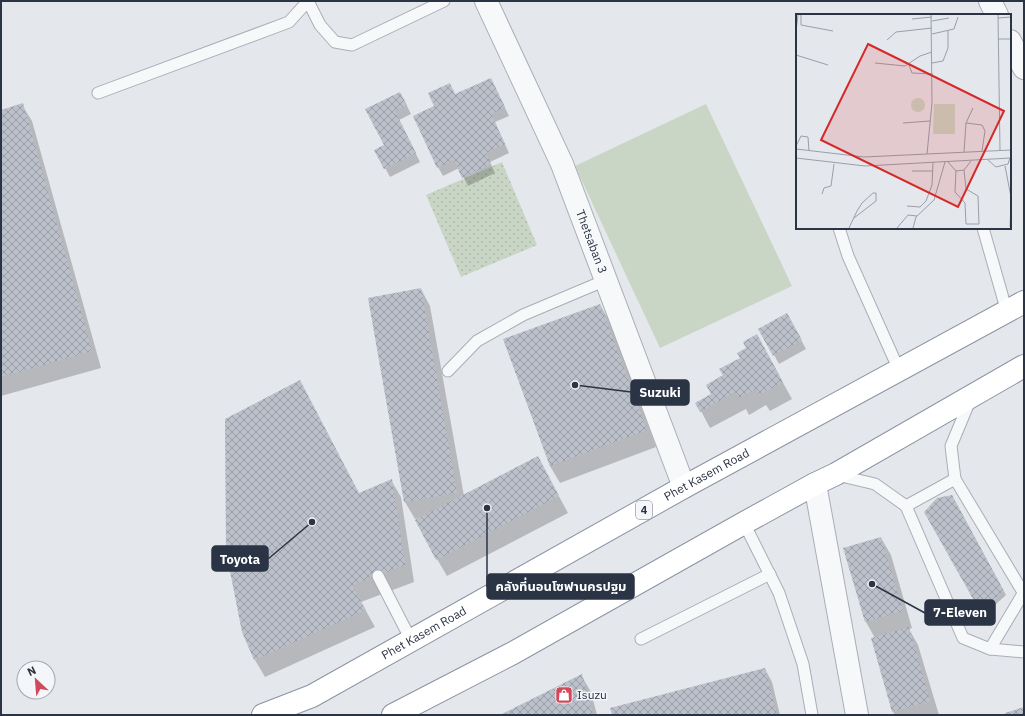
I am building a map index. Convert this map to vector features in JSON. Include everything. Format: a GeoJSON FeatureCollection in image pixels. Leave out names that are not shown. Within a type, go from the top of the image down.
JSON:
{"type":"FeatureCollection","features":[{"type":"Feature","properties":{"kind":"highway","name":"Phet Kasem Road"},"geometry":{"type":"LineString","coordinates":[[263,715],[312,696],[684,487],[1015,307]]}},
{"type":"Feature","properties":{"kind":"highway"},"geometry":{"type":"LineString","coordinates":[[393,715],[513,653],[744,523],[836,474],[1024,366]]}},
{"type":"Feature","properties":{"kind":"street","name":"Thetsaban 3"},"geometry":{"type":"LineString","coordinates":[[486,1],[562,164],[684,487]]}},
{"type":"Feature","properties":{"kind":"street"},"geometry":{"type":"LineString","coordinates":[[990,1],[996,14]]}},
{"type":"Feature","properties":{"kind":"street"},"geometry":{"type":"LineString","coordinates":[[1011,43],[1024,68]]}},
{"type":"Feature","properties":{"kind":"street"},"geometry":{"type":"LineString","coordinates":[[815,484],[857,715]]}},
{"type":"Feature","properties":{"kind":"lane"},"geometry":{"type":"LineString","coordinates":[[98,93],[289,22],[308,1],[320,25],[336,42],[352,45],[444,1]]}},
{"type":"Feature","properties":{"kind":"lane"},"geometry":{"type":"LineString","coordinates":[[838,229],[848,256],[900,370]]}},
{"type":"Feature","properties":{"kind":"lane"},"geometry":{"type":"LineString","coordinates":[[983,229],[1015,307]]}},
{"type":"Feature","properties":{"kind":"lane"},"geometry":{"type":"LineString","coordinates":[[448,371],[477,341],[523,315],[606,280]]}},
{"type":"Feature","properties":{"kind":"lane"},"geometry":{"type":"LineString","coordinates":[[972,396],[951,446],[955,479],[1021,589],[1024,591],[990,649]]}},
{"type":"Feature","properties":{"kind":"lane"},"geometry":{"type":"LineString","coordinates":[[836,474],[875,484],[906,506],[963,638],[990,649],[1024,652]]}},
{"type":"Feature","properties":{"kind":"lane"},"geometry":{"type":"LineString","coordinates":[[906,506],[955,479]]}},
{"type":"Feature","properties":{"kind":"lane"},"geometry":{"type":"LineString","coordinates":[[744,523],[779,592],[803,664],[812,715]]}},
{"type":"Feature","properties":{"kind":"lane"},"geometry":{"type":"LineString","coordinates":[[641,639],[770,574]]}},
{"type":"Feature","properties":{"kind":"lane"},"geometry":{"type":"LineString","coordinates":[[378,576],[411,640]]}},
{"type":"Feature","properties":{"kind":"green space"},"geometry":{"type":"Polygon","coordinates":[[[706,104],[792,286],[660,348],[575,166],[706,104]]]}},
{"type":"Feature","properties":{"kind":"green space"},"geometry":{"type":"Polygon","coordinates":[[[502,162],[537,245],[461,277],[426,195],[502,162]]]}},
{"type":"Feature","properties":{"kind":"building"},"geometry":{"type":"Polygon","coordinates":[[[491,78],[505,107],[491,114],[505,144],[486,153],[491,164],[462,178],[454,160],[437,168],[413,116],[434,106],[428,93],[450,83],[455,94],[491,78]]]}},
{"type":"Feature","properties":{"kind":"building"},"geometry":{"type":"Polygon","coordinates":[[[400,92],[407,105],[395,111],[416,153],[384,169],[374,150],[384,145],[365,109],[400,92]]]}},
{"type":"Feature","properties":{"kind":"building"},"geometry":{"type":"Polygon","coordinates":[[[23,103],[92,351],[1,377],[1,110],[23,103]]]}},
{"type":"Feature","properties":{"kind":"building"},"geometry":{"type":"Polygon","coordinates":[[[421,288],[457,493],[404,502],[368,298],[421,288]]]}},
{"type":"Feature","properties":{"kind":"building"},"geometry":{"type":"Polygon","coordinates":[[[600,304],[647,430],[550,466],[503,339],[600,304]]]}},
{"type":"Feature","properties":{"kind":"building"},"geometry":{"type":"Polygon","coordinates":[[[787,313],[802,340],[773,356],[758,329],[787,313]]]}},
{"type":"Feature","properties":{"kind":"building"},"geometry":{"type":"Polygon","coordinates":[[[757,334],[783,382],[759,395],[756,389],[739,398],[735,392],[700,412],[695,403],[711,394],[706,385],[723,375],[719,369],[740,358],[737,353],[746,348],[743,342],[757,334]]]}},
{"type":"Feature","properties":{"kind":"building"},"geometry":{"type":"Polygon","coordinates":[[[300,380],[359,493],[392,479],[405,565],[352,585],[366,610],[254,660],[242,632],[226,551],[225,419],[300,380]]]}},
{"type":"Feature","properties":{"kind":"building"},"geometry":{"type":"Polygon","coordinates":[[[538,456],[559,496],[436,560],[415,520],[538,456]]]}},
{"type":"Feature","properties":{"kind":"building"},"geometry":{"type":"Polygon","coordinates":[[[952,495],[1004,591],[992,602],[977,606],[924,512],[937,498],[952,495]]]}},
{"type":"Feature","properties":{"kind":"building"},"geometry":{"type":"Polygon","coordinates":[[[881,537],[903,611],[865,622],[843,548],[881,537]]]}},
{"type":"Feature","properties":{"kind":"building"},"geometry":{"type":"Polygon","coordinates":[[[909,627],[930,701],[892,712],[871,638],[909,627]]]}},
{"type":"Feature","properties":{"kind":"building"},"geometry":{"type":"Polygon","coordinates":[[[765,668],[777,715],[612,715],[610,708],[765,668]]]}},
{"type":"Feature","properties":{"kind":"building","name":"Isuzu"},"geometry":{"type":"Polygon","coordinates":[[[582,674],[593,715],[500,715],[582,674]]]}},
{"type":"Feature","properties":{"kind":"building"},"geometry":{"type":"Polygon","coordinates":[[[1024,707],[1024,715],[1006,715],[1005,713],[1024,707]]]}},
{"type":"Feature","properties":{"kind":"place","name":"Suzuki"},"geometry":{"type":"Point","coordinates":[575,385]}},
{"type":"Feature","properties":{"kind":"place","name":"คลังที่นอนโซฟานครปฐม"},"geometry":{"type":"Point","coordinates":[487,508]}},
{"type":"Feature","properties":{"kind":"place","name":"Toyota"},"geometry":{"type":"Point","coordinates":[312,522]}},
{"type":"Feature","properties":{"kind":"place","name":"7-Eleven"},"geometry":{"type":"Point","coordinates":[872,584]}},
{"type":"Feature","properties":{"kind":"place","name":"Isuzu"},"geometry":{"type":"Point","coordinates":[564,695]}}]}
